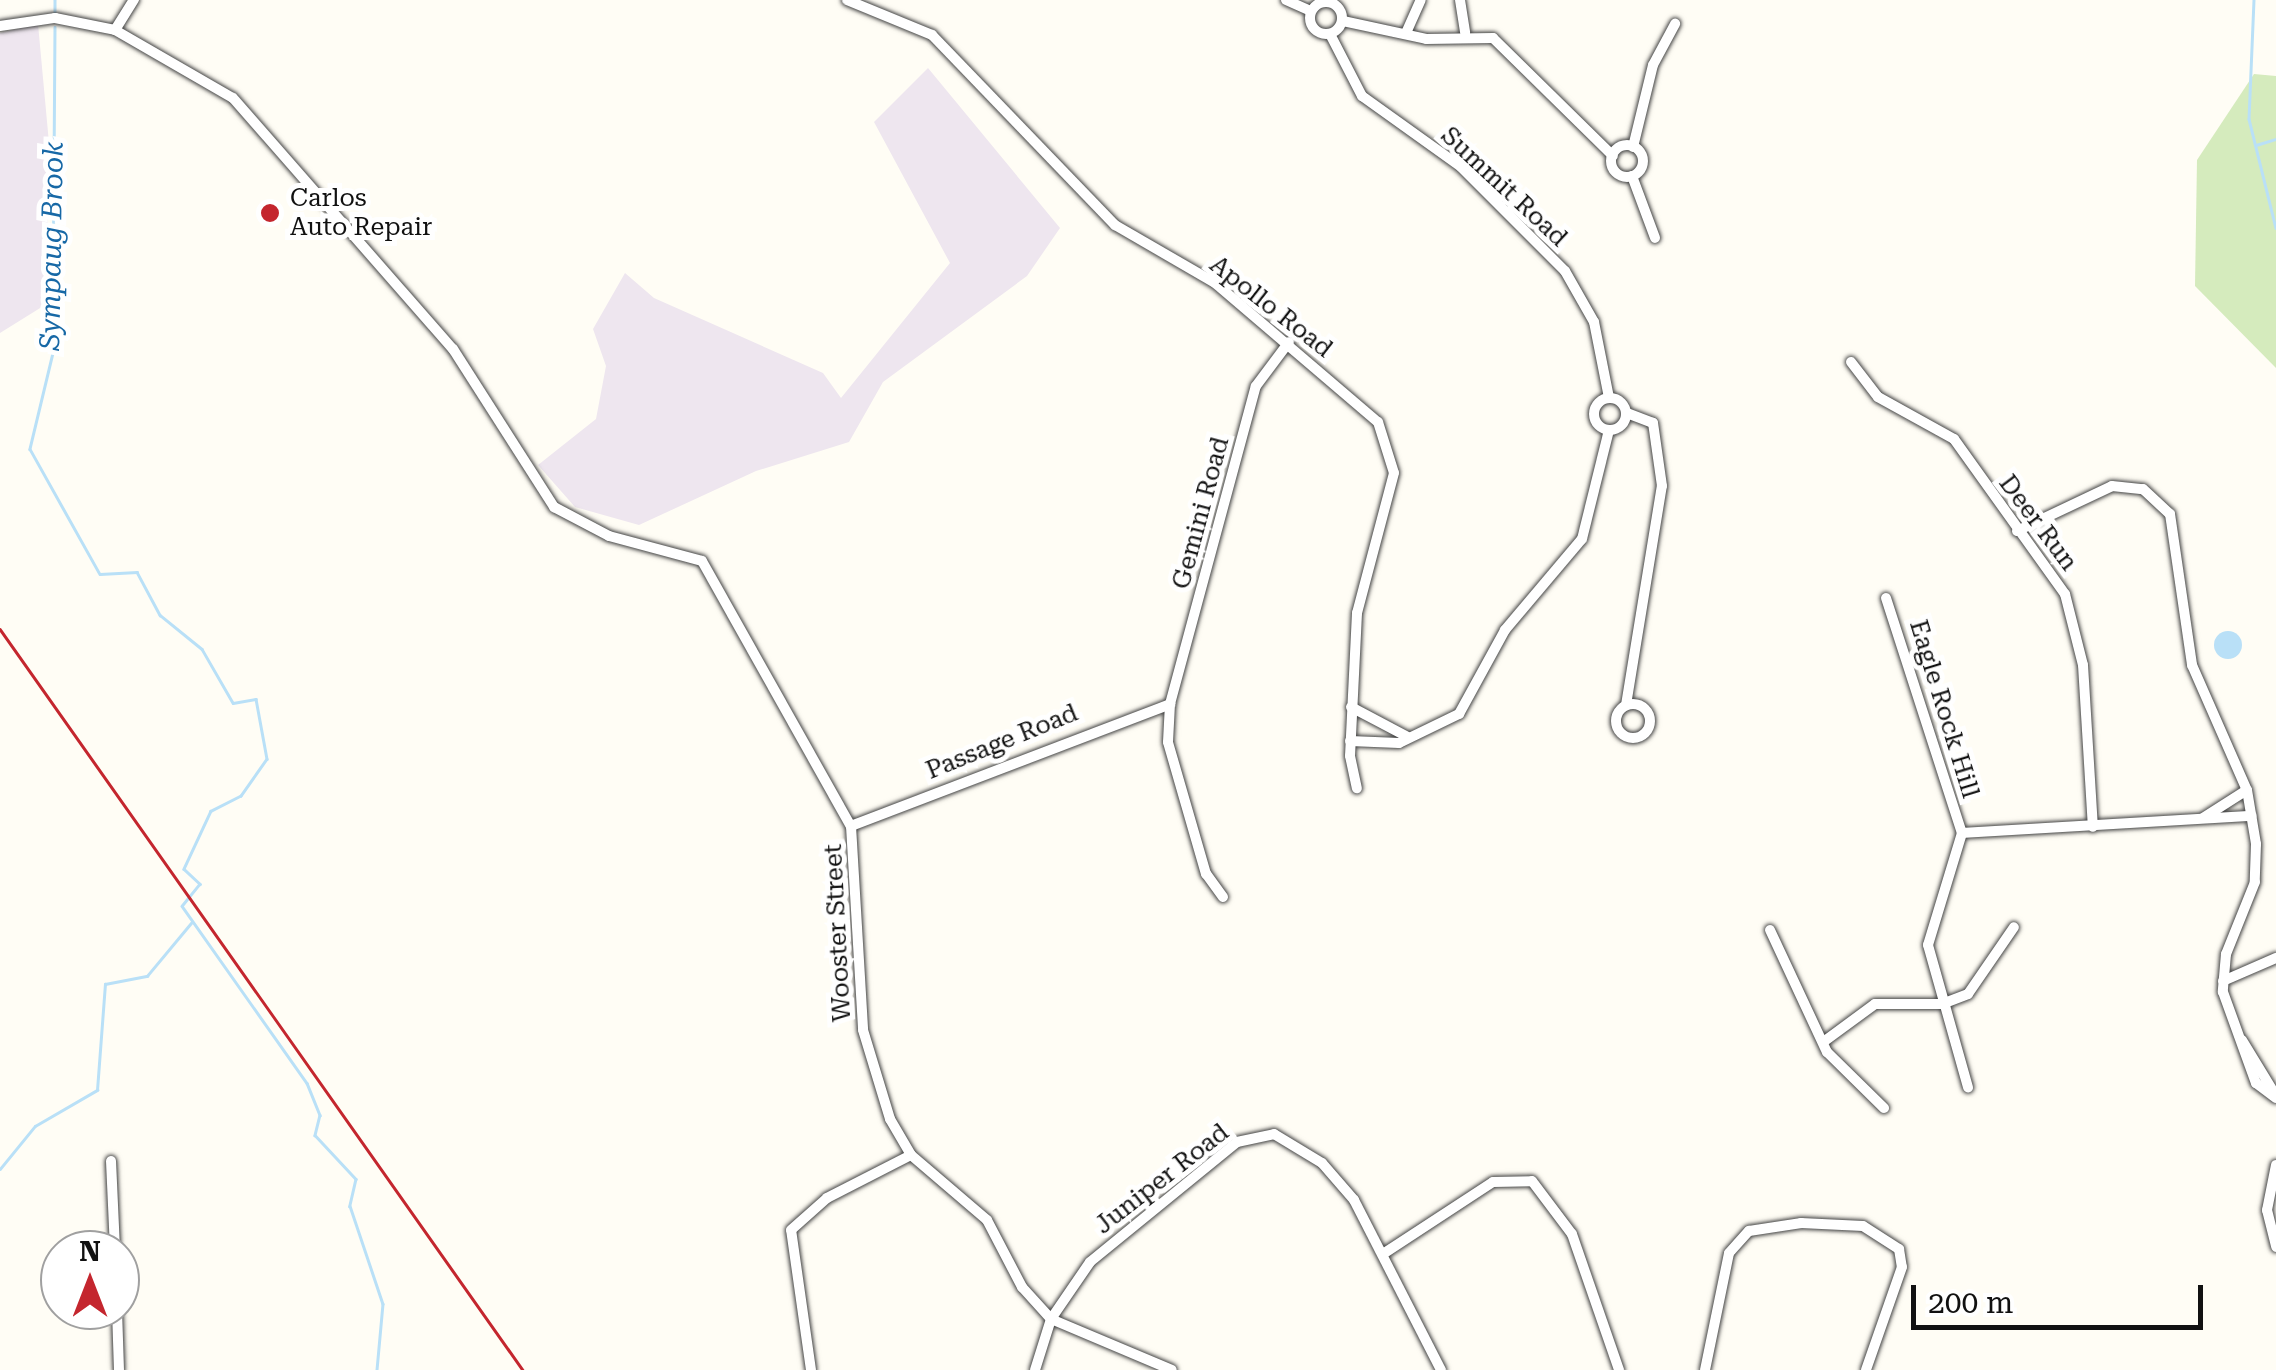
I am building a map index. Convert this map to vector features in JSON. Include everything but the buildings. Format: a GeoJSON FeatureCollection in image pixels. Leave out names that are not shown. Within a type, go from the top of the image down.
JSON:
{"type":"FeatureCollection","features":[{"type":"Feature","properties":{"kind":"street"},"geometry":{"type":"LineString","coordinates":[[115,30],[134,0]]}},
{"type":"Feature","properties":{"kind":"street","name":"Apollo Road"},"geometry":{"type":"LineString","coordinates":[[846,0],[932,35],[1115,226],[1216,283],[1378,422],[1394,473],[1357,614],[1350,740],[1358,788]]}},
{"type":"Feature","properties":{"kind":"street"},"geometry":{"type":"LineString","coordinates":[[1286,0],[1311,11],[1334,3],[1342,21]]}},
{"type":"Feature","properties":{"kind":"street"},"geometry":{"type":"LineString","coordinates":[[1406,33],[1422,0]]}},
{"type":"Feature","properties":{"kind":"street"},"geometry":{"type":"LineString","coordinates":[[1460,0],[1465,33]]}},
{"type":"Feature","properties":{"kind":"street","name":"Summit Road"},"geometry":{"type":"LineString","coordinates":[[1311,11],[1316,30],[1330,34],[1362,96],[1461,167],[1565,271],[1594,322],[1608,398],[1594,417],[1609,430],[1589,524],[1565,568],[1505,630],[1459,714],[1408,737],[1350,740]]}},
{"type":"Feature","properties":{"kind":"street","name":"Wooster Street"},"geometry":{"type":"LineString","coordinates":[[0,26],[55,18],[115,30],[233,98],[453,348],[554,507],[609,536],[702,561],[851,826],[863,1030],[911,1155],[987,1220],[1022,1287],[1051,1319],[1172,1370]]}},
{"type":"Feature","properties":{"kind":"street"},"geometry":{"type":"LineString","coordinates":[[1342,21],[1406,33],[1465,33],[1499,43],[1612,156],[1618,174],[1632,176]]}},
{"type":"Feature","properties":{"kind":"street"},"geometry":{"type":"LineString","coordinates":[[1330,34],[1342,21]]}},
{"type":"Feature","properties":{"kind":"street"},"geometry":{"type":"LineString","coordinates":[[1632,147],[1653,64],[1676,24]]}},
{"type":"Feature","properties":{"kind":"street"},"geometry":{"type":"LineString","coordinates":[[1612,156],[1632,147]]}},
{"type":"Feature","properties":{"kind":"street"},"geometry":{"type":"LineString","coordinates":[[1632,147],[1643,162],[1632,176]]}},
{"type":"Feature","properties":{"kind":"street"},"geometry":{"type":"LineString","coordinates":[[1632,176],[1655,238]]}},
{"type":"Feature","properties":{"kind":"street","name":"Gemini Road"},"geometry":{"type":"LineString","coordinates":[[1223,897],[1206,874],[1168,742],[1170,704],[1256,386],[1289,342]]}},
{"type":"Feature","properties":{"kind":"street","name":"Deer Run"},"geometry":{"type":"LineString","coordinates":[[1851,362],[1878,397],[1954,440],[2017,531],[2056,577],[2077,627],[2094,827]]}},
{"type":"Feature","properties":{"kind":"street"},"geometry":{"type":"LineString","coordinates":[[1608,398],[1627,413],[1653,423],[1662,486],[1626,705]]}},
{"type":"Feature","properties":{"kind":"street"},"geometry":{"type":"LineString","coordinates":[[1609,430],[1627,413]]}},
{"type":"Feature","properties":{"kind":"street"},"geometry":{"type":"LineString","coordinates":[[2017,531],[2112,486],[2157,497],[2177,533],[2192,665],[2247,790],[2252,816],[2255,882],[2223,981],[2261,1092],[2276,1097]]}},
{"type":"Feature","properties":{"kind":"street","name":"Eagle Rock Hill"},"geometry":{"type":"LineString","coordinates":[[1886,598],[1962,833]]}},
{"type":"Feature","properties":{"kind":"street","name":"Passage Road"},"geometry":{"type":"LineString","coordinates":[[851,826],[1170,704]]}},
{"type":"Feature","properties":{"kind":"street"},"geometry":{"type":"LineString","coordinates":[[1351,707],[1408,737]]}},
{"type":"Feature","properties":{"kind":"street"},"geometry":{"type":"LineString","coordinates":[[2198,821],[2247,790]]}},
{"type":"Feature","properties":{"kind":"street"},"geometry":{"type":"LineString","coordinates":[[1968,1087],[1928,945],[1962,833],[2252,816]]}},
{"type":"Feature","properties":{"kind":"street"},"geometry":{"type":"LineString","coordinates":[[1826,1040],[1876,1004],[1942,1004],[1981,983],[2014,927]]}},
{"type":"Feature","properties":{"kind":"street"},"geometry":{"type":"LineString","coordinates":[[1770,930],[1826,1040],[1827,1052],[1884,1108]]}},
{"type":"Feature","properties":{"kind":"street"},"geometry":{"type":"LineString","coordinates":[[2223,981],[2276,958]]}},
{"type":"Feature","properties":{"kind":"street","name":"Juniper Road"},"geometry":{"type":"LineString","coordinates":[[1051,1319],[1090,1262],[1253,1134],[1298,1144],[1322,1164],[1386,1252],[1441,1370]]}},
{"type":"Feature","properties":{"kind":"street"},"geometry":{"type":"LineString","coordinates":[[810,1370],[791,1230],[827,1198],[911,1155]]}},
{"type":"Feature","properties":{"kind":"street"},"geometry":{"type":"LineString","coordinates":[[112,1161],[114,1230]]}},
{"type":"Feature","properties":{"kind":"street"},"geometry":{"type":"LineString","coordinates":[[2276,1165],[2267,1210],[2276,1247]]}},
{"type":"Feature","properties":{"kind":"street"},"geometry":{"type":"LineString","coordinates":[[1386,1252],[1493,1182],[1532,1181],[1572,1234],[1619,1370]]}},
{"type":"Feature","properties":{"kind":"street"},"geometry":{"type":"LineString","coordinates":[[1704,1370],[1729,1253],[1749,1232],[1801,1223],[1863,1226],[1900,1248],[1902,1268],[1866,1370]]}},
{"type":"Feature","properties":{"kind":"street"},"geometry":{"type":"LineString","coordinates":[[1035,1370],[1051,1319]]}},
{"type":"Feature","properties":{"kind":"street"},"geometry":{"type":"LineString","coordinates":[[118,1330],[119,1370]]}},
{"type":"Feature","properties":{"kind":"shaded area"},"geometry":{"type":"Polygon","coordinates":[[[38,24],[50,154],[45,305],[0,333],[0,33],[38,24]]]}},
{"type":"Feature","properties":{"kind":"shaded area"},"geometry":{"type":"Polygon","coordinates":[[[928,68],[1060,228],[1027,276],[883,382],[849,442],[756,471],[639,525],[575,507],[538,465],[596,419],[606,366],[593,329],[625,273],[654,298],[823,373],[841,398],[950,263],[874,122],[928,68]]]}},
{"type":"Feature","properties":{"kind":"green space"},"geometry":{"type":"Polygon","coordinates":[[[2254,74],[2276,76],[2276,368],[2195,286],[2197,160],[2254,74]]]}},
{"type":"Feature","properties":{"kind":"water"},"geometry":{"type":"Polygon","coordinates":[[[2228,631],[2238,635],[2242,645],[2238,655],[2228,659],[2218,655],[2214,645],[2218,635],[2228,631]]]}},
{"type":"Feature","properties":{"kind":"waterway","name":"Sympaug Brook"},"geometry":{"type":"LineString","coordinates":[[55,0],[55,12]]}},
{"type":"Feature","properties":{"kind":"waterway"},"geometry":{"type":"LineString","coordinates":[[2254,0],[2249,119],[2276,228]]}},
{"type":"Feature","properties":{"kind":"waterway","name":"Sympaug Brook"},"geometry":{"type":"LineString","coordinates":[[55,27],[53,353],[30,449],[100,574],[137,572],[160,615],[202,649],[233,703],[256,699],[267,759],[241,796],[211,811],[184,869],[200,884],[182,906],[307,1083],[320,1115],[315,1135],[356,1179],[350,1206],[383,1304],[377,1370]]}},
{"type":"Feature","properties":{"kind":"waterway"},"geometry":{"type":"LineString","coordinates":[[2256,145],[2276,139]]}},
{"type":"Feature","properties":{"kind":"waterway"},"geometry":{"type":"LineString","coordinates":[[0,1169],[35,1126],[97,1090],[105,984],[147,976],[191,923]]}},
{"type":"Feature","properties":{"kind":"railway"},"geometry":{"type":"LineString","coordinates":[[0,629],[523,1370]]}},
{"type":"Feature","properties":{"kind":"place","name":"Carlos Auto Repair"},"geometry":{"type":"Point","coordinates":[270,213]}}]}
